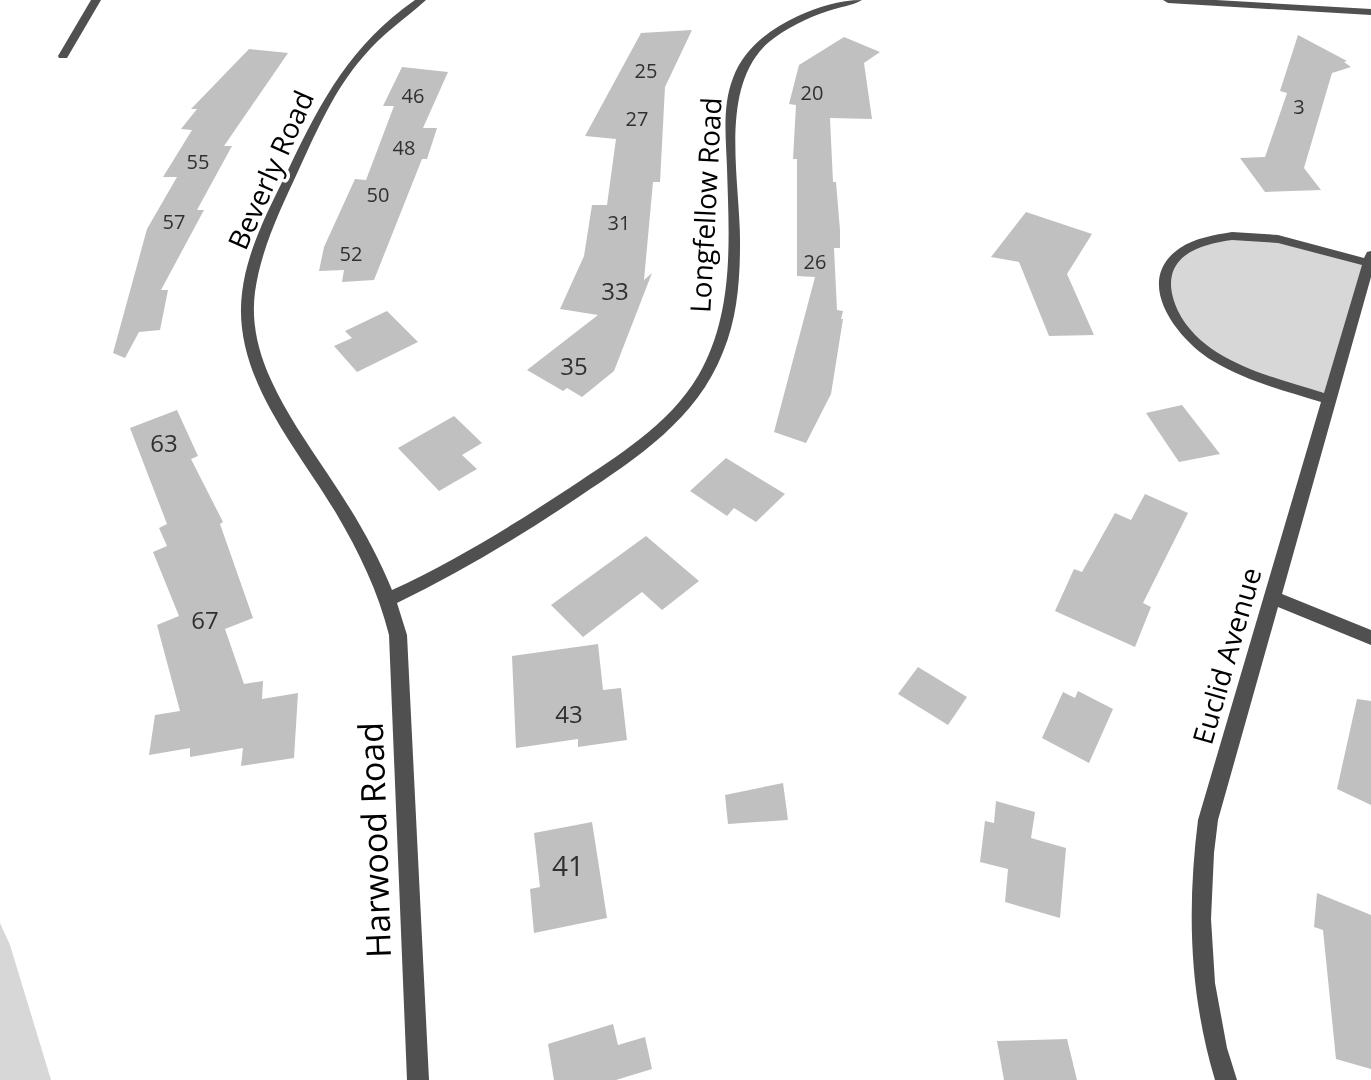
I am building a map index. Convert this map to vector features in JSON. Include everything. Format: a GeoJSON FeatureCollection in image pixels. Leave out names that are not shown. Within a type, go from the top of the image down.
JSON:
{"type":"FeatureCollection","features":[{"type":"Feature","properties":{"kind":"street"},"geometry":{"type":"LineString","coordinates":[[63,56],[96,0]]}},
{"type":"Feature","properties":{"kind":"street","name":"Beverly Road"},"geometry":{"type":"LineString","coordinates":[[390,598],[358,534],[266,383],[249,339],[246,313],[251,276],[261,240],[319,114],[357,56],[388,24],[421,0]]}},
{"type":"Feature","properties":{"kind":"street","name":"Longfellow Road"},"geometry":{"type":"LineString","coordinates":[[390,598],[435,578],[526,525],[626,458],[661,431],[685,404],[717,352],[731,298],[734,248],[731,110],[737,80],[753,53],[782,29],[821,10],[857,0]]}},
{"type":"Feature","properties":{"kind":"street"},"geometry":{"type":"LineString","coordinates":[[1168,0],[1371,12]]}},
{"type":"Feature","properties":{"kind":"street"},"geometry":{"type":"LineString","coordinates":[[1328,399],[1259,376],[1204,349],[1173,314],[1164,280],[1179,253],[1226,237],[1278,240],[1370,259]]}},
{"type":"Feature","properties":{"kind":"street","name":"Euclid Avenue"},"geometry":{"type":"LineString","coordinates":[[1226,1080],[1215,1046],[1202,983],[1198,923],[1201,869],[1215,791],[1328,399],[1366,292],[1370,259]]}},
{"type":"Feature","properties":{"kind":"street"},"geometry":{"type":"LineString","coordinates":[[1271,597],[1371,638]]}},
{"type":"Feature","properties":{"kind":"street","name":"Harwood Road"},"geometry":{"type":"LineString","coordinates":[[390,598],[402,674],[412,989],[418,1080]]}},
{"type":"Feature","properties":{"kind":"shaded area"},"geometry":{"type":"Polygon","coordinates":[[[1210,240],[1278,240],[1368,263],[1328,399],[1259,376],[1204,349],[1166,296],[1169,266],[1210,240]]]}},
{"type":"Feature","properties":{"kind":"shaded area"},"geometry":{"type":"Polygon","coordinates":[[[0,923],[10,945],[51,1080],[0,1080],[0,923]]]}},
{"type":"Feature","properties":{"kind":"building"},"geometry":{"type":"Polygon","coordinates":[[[692,30],[665,87],[660,182],[653,182],[644,280],[652,273],[614,371],[582,397],[567,388],[563,391],[527,370],[598,315],[560,309],[584,256],[592,205],[607,205],[616,139],[585,136],[641,33],[692,30]]]}},
{"type":"Feature","properties":{"kind":"building"},"geometry":{"type":"Polygon","coordinates":[[[1298,35],[1347,61],[1344,62],[1351,67],[1332,73],[1304,168],[1321,190],[1265,192],[1240,158],[1265,157],[1287,93],[1280,91],[1298,35]]]}},
{"type":"Feature","properties":{"kind":"building"},"geometry":{"type":"Polygon","coordinates":[[[844,37],[880,52],[864,63],[872,119],[830,118],[833,182],[836,182],[840,230],[840,248],[834,248],[837,310],[843,311],[843,319],[831,394],[806,443],[774,432],[815,277],[797,276],[797,159],[793,159],[796,105],[789,104],[799,65],[844,37]]]}},
{"type":"Feature","properties":{"kind":"building"},"geometry":{"type":"Polygon","coordinates":[[[249,49],[288,53],[224,146],[232,146],[197,210],[204,210],[161,290],[168,290],[160,330],[139,332],[125,358],[113,353],[147,229],[177,177],[163,177],[192,130],[181,129],[197,109],[191,109],[249,49]]]}},
{"type":"Feature","properties":{"kind":"building"},"geometry":{"type":"Polygon","coordinates":[[[402,67],[448,72],[423,128],[437,128],[427,159],[422,159],[374,280],[342,282],[344,270],[319,271],[324,247],[355,179],[366,180],[394,106],[383,106],[402,67]]]}},
{"type":"Feature","properties":{"kind":"building"},"geometry":{"type":"Polygon","coordinates":[[[1026,212],[1092,234],[1067,274],[1094,335],[1049,336],[1019,262],[991,257],[1026,212]]]}},
{"type":"Feature","properties":{"kind":"building"},"geometry":{"type":"Polygon","coordinates":[[[387,311],[418,342],[357,372],[334,346],[352,338],[345,331],[387,311]]]}},
{"type":"Feature","properties":{"kind":"building"},"geometry":{"type":"Polygon","coordinates":[[[1182,405],[1220,454],[1179,462],[1146,413],[1182,405]]]}},
{"type":"Feature","properties":{"kind":"building"},"geometry":{"type":"Polygon","coordinates":[[[177,410],[198,456],[191,459],[223,522],[220,524],[253,618],[225,629],[244,684],[263,681],[262,699],[298,693],[294,758],[241,766],[243,748],[190,757],[190,748],[149,755],[155,715],[180,711],[157,625],[179,616],[153,552],[167,546],[159,528],[167,524],[130,428],[177,410]]]}},
{"type":"Feature","properties":{"kind":"building"},"geometry":{"type":"Polygon","coordinates":[[[454,416],[482,443],[462,455],[477,469],[439,491],[398,448],[454,416]]]}},
{"type":"Feature","properties":{"kind":"building"},"geometry":{"type":"Polygon","coordinates":[[[726,458],[785,494],[756,522],[734,508],[727,516],[690,491],[726,458]]]}},
{"type":"Feature","properties":{"kind":"building"},"geometry":{"type":"Polygon","coordinates":[[[1145,494],[1188,513],[1143,603],[1151,607],[1135,647],[1055,611],[1074,569],[1082,572],[1115,513],[1131,520],[1145,494]]]}},
{"type":"Feature","properties":{"kind":"building"},"geometry":{"type":"Polygon","coordinates":[[[646,536],[699,581],[662,610],[642,592],[583,637],[551,605],[646,536]]]}},
{"type":"Feature","properties":{"kind":"building"},"geometry":{"type":"Polygon","coordinates":[[[598,644],[603,690],[621,688],[627,740],[578,747],[578,739],[516,748],[512,656],[598,644]]]}},
{"type":"Feature","properties":{"kind":"building"},"geometry":{"type":"Polygon","coordinates":[[[918,667],[967,697],[948,725],[898,694],[918,667]]]}},
{"type":"Feature","properties":{"kind":"building"},"geometry":{"type":"Polygon","coordinates":[[[1078,691],[1113,709],[1089,763],[1042,738],[1063,692],[1075,698],[1078,691]]]}},
{"type":"Feature","properties":{"kind":"building"},"geometry":{"type":"Polygon","coordinates":[[[1357,699],[1371,701],[1371,805],[1337,789],[1357,699]]]}},
{"type":"Feature","properties":{"kind":"building"},"geometry":{"type":"Polygon","coordinates":[[[783,783],[788,820],[728,824],[725,795],[783,783]]]}},
{"type":"Feature","properties":{"kind":"building"},"geometry":{"type":"Polygon","coordinates":[[[996,801],[1035,812],[1031,838],[1066,848],[1060,918],[1005,902],[1008,869],[980,862],[985,821],[994,823],[996,801]]]}},
{"type":"Feature","properties":{"kind":"building"},"geometry":{"type":"Polygon","coordinates":[[[592,822],[607,918],[534,933],[530,889],[540,887],[534,833],[592,822]]]}},
{"type":"Feature","properties":{"kind":"building"},"geometry":{"type":"Polygon","coordinates":[[[1317,893],[1371,915],[1371,1069],[1336,1059],[1323,930],[1314,927],[1317,893]]]}},
{"type":"Feature","properties":{"kind":"building"},"geometry":{"type":"Polygon","coordinates":[[[613,1024],[618,1045],[645,1037],[652,1069],[616,1080],[554,1080],[548,1044],[613,1024]]]}},
{"type":"Feature","properties":{"kind":"building"},"geometry":{"type":"Polygon","coordinates":[[[1067,1039],[1077,1080],[1004,1080],[997,1041],[1067,1039]]]}}]}
